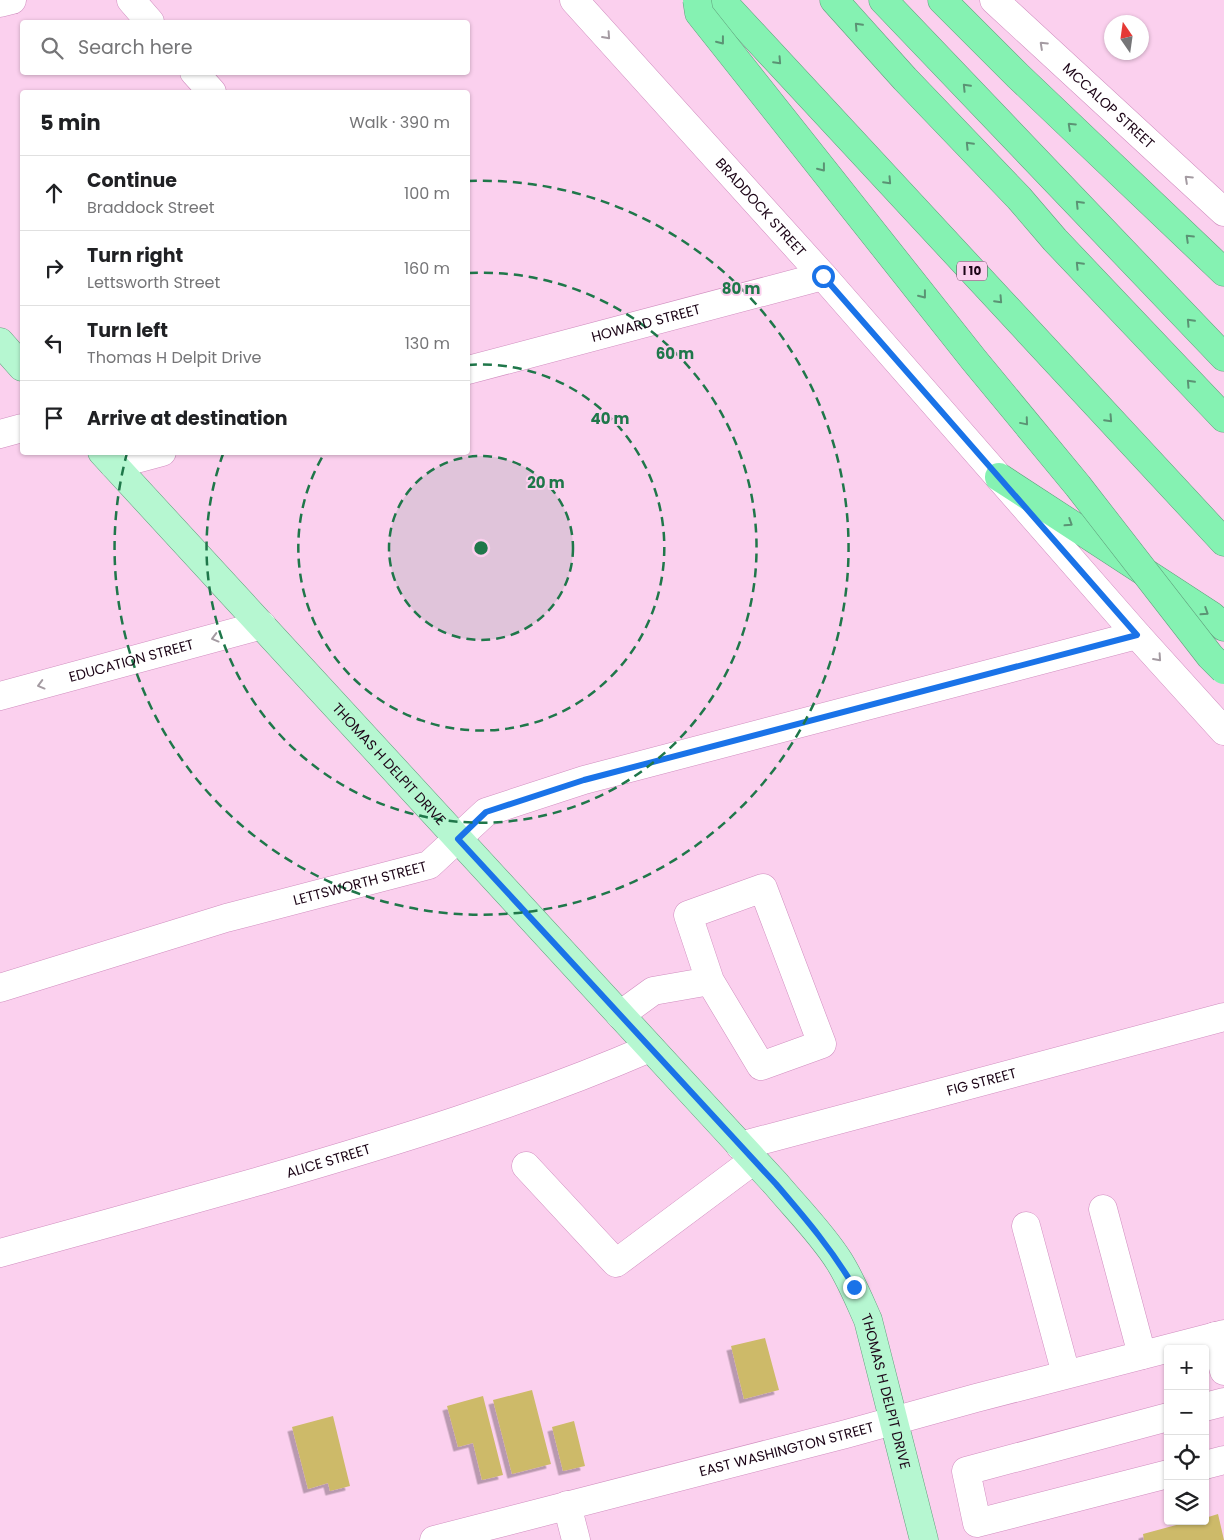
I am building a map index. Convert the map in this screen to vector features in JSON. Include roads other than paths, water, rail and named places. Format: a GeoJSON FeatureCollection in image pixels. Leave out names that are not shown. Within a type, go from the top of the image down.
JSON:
{"type":"FeatureCollection","features":[{"type":"Feature","properties":{"kind":"highway"},"geometry":{"type":"LineString","coordinates":[[697,0],[699,13],[968,352],[1078,486],[1210,656],[1224,670]]}},
{"type":"Feature","properties":{"kind":"highway","name":"I 10"},"geometry":{"type":"LineString","coordinates":[[721,0],[1224,542]]}},
{"type":"Feature","properties":{"kind":"highway"},"geometry":{"type":"LineString","coordinates":[[834,0],[905,79],[1019,198],[1055,240],[1224,418]]}},
{"type":"Feature","properties":{"kind":"highway"},"geometry":{"type":"LineString","coordinates":[[883,0],[1224,357]]}},
{"type":"Feature","properties":{"kind":"highway"},"geometry":{"type":"LineString","coordinates":[[942,0],[1018,76],[1224,272]]}},
{"type":"Feature","properties":{"kind":"highway"},"geometry":{"type":"LineString","coordinates":[[999,477],[1212,616],[1224,627]]}},
{"type":"Feature","properties":{"kind":"main road"},"geometry":{"type":"LineString","coordinates":[[0,342],[20,365]]}},
{"type":"Feature","properties":{"kind":"main road","name":"THOMAS H DELPIT DRIVE"},"geometry":{"type":"LineString","coordinates":[[108,459],[776,1184],[839,1260],[854,1287],[868,1320],[924,1540]]}},
{"type":"Feature","properties":{"kind":"street"},"geometry":{"type":"LineString","coordinates":[[0,3],[12,0]]}},
{"type":"Feature","properties":{"kind":"street"},"geometry":{"type":"LineString","coordinates":[[131,0],[148,20]]}},
{"type":"Feature","properties":{"kind":"street","name":"BRADDOCK STREET"},"geometry":{"type":"LineString","coordinates":[[574,0],[823,276],[1137,635],[1224,731]]}},
{"type":"Feature","properties":{"kind":"street","name":"MCCALOP STREET"},"geometry":{"type":"LineString","coordinates":[[994,0],[1224,212]]}},
{"type":"Feature","properties":{"kind":"street"},"geometry":{"type":"LineString","coordinates":[[197,75],[210,90]]}},
{"type":"Feature","properties":{"kind":"street","name":"HOWARD STREET"},"geometry":{"type":"LineString","coordinates":[[470,369],[823,276]]}},
{"type":"Feature","properties":{"kind":"street"},"geometry":{"type":"LineString","coordinates":[[0,434],[20,429]]}},
{"type":"Feature","properties":{"kind":"street"},"geometry":{"type":"LineString","coordinates":[[108,459],[139,455]]}},
{"type":"Feature","properties":{"kind":"street","name":"EDUCATION STREET"},"geometry":{"type":"LineString","coordinates":[[0,696],[262,625]]}},
{"type":"Feature","properties":{"kind":"street","name":"LETTSWORTH STREET"},"geometry":{"type":"LineString","coordinates":[[0,988],[226,918],[429,865],[486,812],[584,780],[1137,635]]}},
{"type":"Feature","properties":{"kind":"street"},"geometry":{"type":"LineString","coordinates":[[763,888],[822,1044],[761,1066],[710,981],[688,915],[763,888]]}},
{"type":"Feature","properties":{"kind":"street"},"geometry":{"type":"LineString","coordinates":[[620,1016],[653,991],[710,981]]}},
{"type":"Feature","properties":{"kind":"street","name":"FIG STREET"},"geometry":{"type":"LineString","coordinates":[[747,1153],[1224,1017]]}},
{"type":"Feature","properties":{"kind":"street","name":"ALICE STREET"},"geometry":{"type":"LineString","coordinates":[[0,1253],[110,1224],[354,1153],[514,1100],[650,1048]]}},
{"type":"Feature","properties":{"kind":"street"},"geometry":{"type":"LineString","coordinates":[[526,1166],[616,1263],[747,1153]]}},
{"type":"Feature","properties":{"kind":"street"},"geometry":{"type":"LineString","coordinates":[[1103,1209],[1142,1355]]}},
{"type":"Feature","properties":{"kind":"street"},"geometry":{"type":"LineString","coordinates":[[1026,1226],[1066,1374]]}},
{"type":"Feature","properties":{"kind":"street"},"geometry":{"type":"LineString","coordinates":[[1219,1335],[1224,1371]]}},
{"type":"Feature","properties":{"kind":"street","name":"EAST WASHINGTON STREET"},"geometry":{"type":"LineString","coordinates":[[434,1540],[1219,1335]]}},
{"type":"Feature","properties":{"kind":"street"},"geometry":{"type":"LineString","coordinates":[[1209,1406],[1224,1402]]}},
{"type":"Feature","properties":{"kind":"street"},"geometry":{"type":"LineString","coordinates":[[1164,1418],[966,1471],[977,1522],[1164,1475]]}},
{"type":"Feature","properties":{"kind":"street"},"geometry":{"type":"LineString","coordinates":[[1209,1464],[1224,1460]]}},
{"type":"Feature","properties":{"kind":"street"},"geometry":{"type":"LineString","coordinates":[[567,1505],[576,1540]]}}]}
